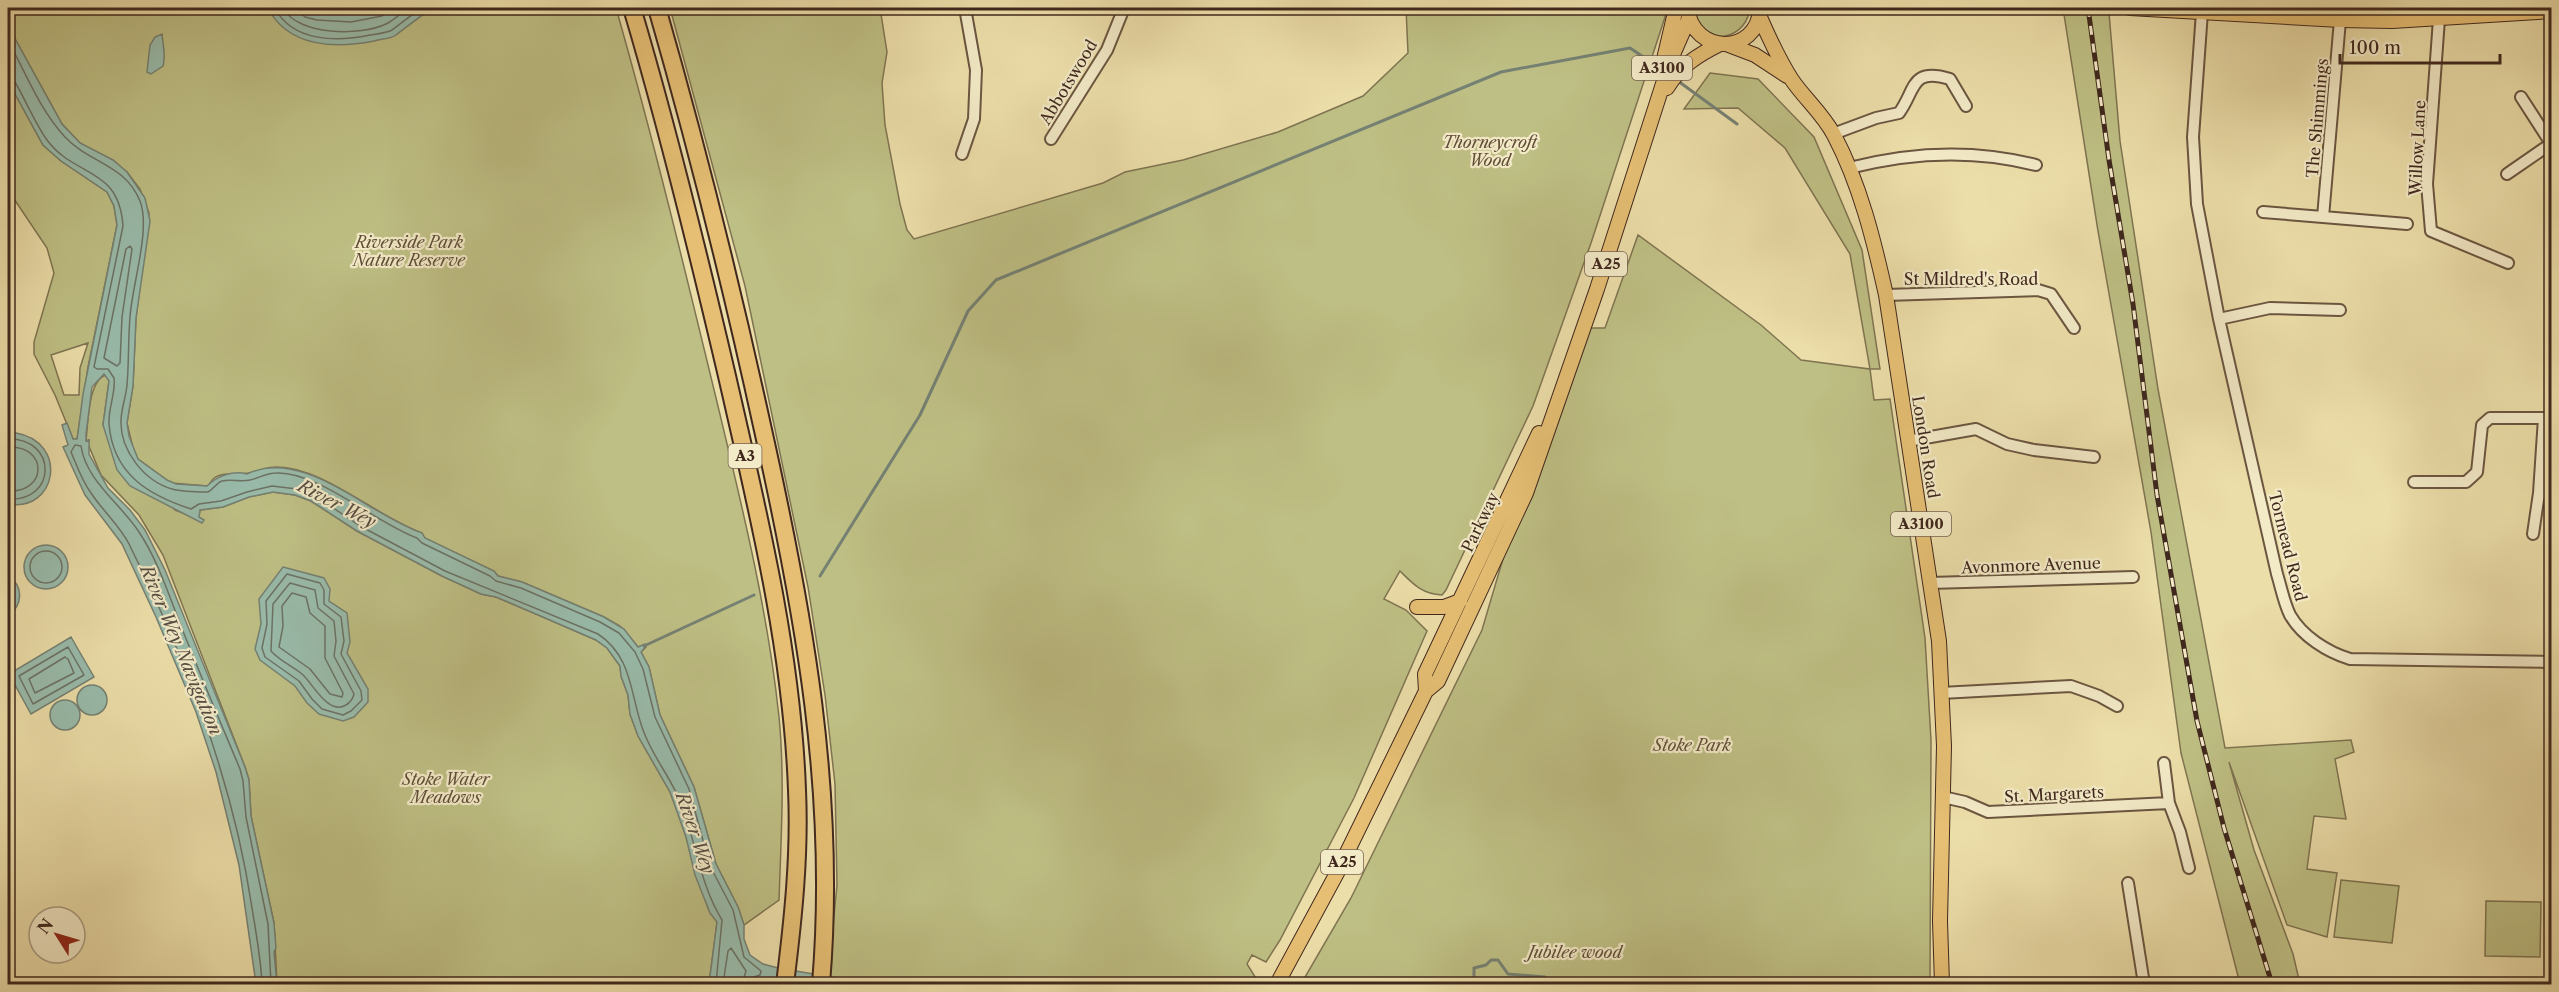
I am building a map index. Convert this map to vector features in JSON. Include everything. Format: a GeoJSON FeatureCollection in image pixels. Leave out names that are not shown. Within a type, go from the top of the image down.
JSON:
{"type":"FeatureCollection","features":[{"type":"Feature","properties":{"kind":"highway","name":"A3"},"geometry":{"type":"LineString","coordinates":[[632,8],[702,270],[758,512],[782,640],[796,762],[798,820],[793,914],[785,984]]}},
{"type":"Feature","properties":{"kind":"highway","name":"A3"},"geometry":{"type":"LineString","coordinates":[[657,8],[723,254],[794,567],[820,744],[826,921],[820,953]]}},
{"type":"Feature","properties":{"kind":"highway"},"geometry":{"type":"LineString","coordinates":[[812,984],[820,953]]}},
{"type":"Feature","properties":{"kind":"highway"},"geometry":{"type":"LineString","coordinates":[[820,953],[821,984]]}},
{"type":"Feature","properties":{"kind":"main road","name":"A3100"},"geometry":{"type":"LineString","coordinates":[[1650,128],[1676,8]]}},
{"type":"Feature","properties":{"kind":"main road"},"geometry":{"type":"LineString","coordinates":[[2130,8],[2202,12],[2287,12],[2340,20],[2439,19],[2552,11]]}},
{"type":"Feature","properties":{"kind":"main road"},"geometry":{"type":"LineString","coordinates":[[1723,44],[1737,41],[1747,35],[1759,11]]}},
{"type":"Feature","properties":{"kind":"main road","name":"London Road"},"geometry":{"type":"LineString","coordinates":[[1759,11],[1771,44],[1793,81],[1821,115],[1850,168],[1874,244],[1886,295],[1939,641],[1944,746],[1940,921],[1942,984]]}},
{"type":"Feature","properties":{"kind":"main road","name":"A25"},"geometry":{"type":"LineString","coordinates":[[1650,128],[1671,58],[1688,13]]}},
{"type":"Feature","properties":{"kind":"main road","name":"London Road"},"geometry":{"type":"LineString","coordinates":[[1688,13],[1694,29],[1703,38],[1755,55],[1793,81]]}},
{"type":"Feature","properties":{"kind":"main road","name":"A25"},"geometry":{"type":"LineString","coordinates":[[1650,128],[1673,77],[1690,60],[1723,44]]}},
{"type":"Feature","properties":{"kind":"main road","name":"Parkway"},"geometry":{"type":"LineString","coordinates":[[1277,984],[1337,873],[1426,691],[1438,681],[1526,493],[1650,128]]}},
{"type":"Feature","properties":{"kind":"main road","name":"Parkway"},"geometry":{"type":"LineString","coordinates":[[1426,691],[1425,674],[1569,369]]}},
{"type":"Feature","properties":{"kind":"main road"},"geometry":{"type":"LineString","coordinates":[[1417,607],[1438,608],[1460,601]]}},
{"type":"Feature","properties":{"kind":"street"},"geometry":{"type":"LineString","coordinates":[[962,154],[974,118],[976,70],[965,8]]}},
{"type":"Feature","properties":{"kind":"street","name":"Abbotswood"},"geometry":{"type":"LineString","coordinates":[[1051,139],[1107,50],[1124,8]]}},
{"type":"Feature","properties":{"kind":"street","name":"Tormead Road"},"geometry":{"type":"LineString","coordinates":[[2202,12],[2195,94],[2193,162],[2197,204],[2220,319],[2277,574],[2290,615],[2309,636],[2328,651],[2350,659],[2552,662]]}},
{"type":"Feature","properties":{"kind":"street","name":"Willow Lane"},"geometry":{"type":"LineString","coordinates":[[2439,19],[2427,184],[2431,231],[2508,263]]}},
{"type":"Feature","properties":{"kind":"street","name":"The Shimmings"},"geometry":{"type":"LineString","coordinates":[[2323,217],[2340,20]]}},
{"type":"Feature","properties":{"kind":"street"},"geometry":{"type":"LineString","coordinates":[[1833,134],[1876,118],[1899,113],[1909,90],[1922,77],[1936,75],[1950,79],[1966,106]]}},
{"type":"Feature","properties":{"kind":"street"},"geometry":{"type":"LineString","coordinates":[[2507,174],[2551,145],[2521,97]]}},
{"type":"Feature","properties":{"kind":"street"},"geometry":{"type":"LineString","coordinates":[[1850,168],[1888,158],[1944,153],[2008,158],[2036,165]]}},
{"type":"Feature","properties":{"kind":"street"},"geometry":{"type":"LineString","coordinates":[[2263,212],[2407,225]]}},
{"type":"Feature","properties":{"kind":"street","name":"St Mildred's Road"},"geometry":{"type":"LineString","coordinates":[[1886,295],[2038,290],[2050,294],[2074,328]]}},
{"type":"Feature","properties":{"kind":"street"},"geometry":{"type":"LineString","coordinates":[[2220,319],[2270,308],[2340,310]]}},
{"type":"Feature","properties":{"kind":"street"},"geometry":{"type":"LineString","coordinates":[[2414,482],[2466,482],[2476,472],[2482,425],[2490,418],[2548,418],[2533,534]]}},
{"type":"Feature","properties":{"kind":"street"},"geometry":{"type":"LineString","coordinates":[[1908,441],[1976,429],[2007,444],[2034,450],[2094,457]]}},
{"type":"Feature","properties":{"kind":"street"},"geometry":{"type":"LineString","coordinates":[[2539,493],[2552,494]]}},
{"type":"Feature","properties":{"kind":"street","name":"Avonmore Avenue"},"geometry":{"type":"LineString","coordinates":[[1930,583],[2133,577]]}},
{"type":"Feature","properties":{"kind":"street"},"geometry":{"type":"LineString","coordinates":[[1941,693],[2071,686],[2117,706]]}},
{"type":"Feature","properties":{"kind":"street"},"geometry":{"type":"LineString","coordinates":[[2163,763],[2169,803],[2180,832],[2189,868]]}},
{"type":"Feature","properties":{"kind":"street","name":"St. Margarets"},"geometry":{"type":"LineString","coordinates":[[1943,797],[1965,802],[1988,812],[2169,803]]}},
{"type":"Feature","properties":{"kind":"street"},"geometry":{"type":"LineString","coordinates":[[2128,883],[2144,984]]}},
{"type":"Feature","properties":{"kind":"green space","name":"Riverside Park Nature Reserve"},"geometry":{"type":"Polygon","coordinates":[[[8,8],[616,8],[693,303],[736,480],[761,598],[774,677],[781,740],[782,808],[779,900],[744,925],[738,907],[716,864],[694,787],[660,715],[649,667],[641,652],[646,647],[645,645],[638,647],[620,626],[522,582],[498,576],[494,571],[424,538],[422,533],[386,516],[311,474],[271,467],[249,473],[221,475],[213,479],[208,486],[171,483],[138,459],[127,423],[133,386],[136,318],[149,213],[140,189],[127,172],[80,143],[62,124],[8,26],[8,8]]]}},
{"type":"Feature","properties":{"kind":"green space","name":"Thorneycroft Wood"},"geometry":{"type":"Polygon","coordinates":[[[670,8],[880,8],[887,52],[882,83],[885,125],[900,204],[907,230],[914,239],[1103,183],[1125,172],[1183,160],[1278,132],[1363,96],[1408,53],[1406,8],[1668,8],[1591,243],[1533,406],[1446,590],[1442,595],[1423,590],[1400,571],[1384,599],[1406,610],[1427,631],[1354,798],[1280,940],[1266,962],[1252,955],[1247,964],[1257,980],[1254,984],[873,984],[828,977],[837,885],[835,784],[825,695],[808,587],[745,286],[670,8]]]}},
{"type":"Feature","properties":{"kind":"green space"},"geometry":{"type":"Polygon","coordinates":[[[1691,8],[1750,8],[1750,10],[1743,26],[1730,35],[1718,37],[1699,27],[1691,8]]]}},
{"type":"Feature","properties":{"kind":"green space"},"geometry":{"type":"Polygon","coordinates":[[[2063,8],[2109,13],[2120,141],[2158,389],[2225,748],[2351,740],[2354,752],[2335,759],[2346,819],[2314,816],[2307,869],[2337,873],[2327,937],[2287,925],[2229,762],[2254,850],[2293,954],[2300,984],[2240,984],[2181,753],[2151,532],[2098,231],[2063,8]]]}},
{"type":"Feature","properties":{"kind":"green space"},"geometry":{"type":"Polygon","coordinates":[[[1710,73],[1758,79],[1814,137],[1862,250],[1880,369],[1870,369],[1850,254],[1785,148],[1738,108],[1684,109],[1710,73]]]}},
{"type":"Feature","properties":{"kind":"green space"},"geometry":{"type":"Polygon","coordinates":[[[8,81],[43,145],[61,161],[107,192],[114,206],[117,225],[88,367],[77,439],[73,439],[55,395],[34,354],[34,342],[54,273],[47,248],[8,190],[8,81]],[[88,343],[51,355],[64,395],[79,395],[80,368],[88,343]]]}},
{"type":"Feature","properties":{"kind":"green space","name":"Stoke Park"},"geometry":{"type":"Polygon","coordinates":[[[1638,235],[1761,325],[1801,360],[1870,369],[1874,400],[1890,399],[1925,638],[1931,740],[1930,984],[1301,984],[1351,898],[1482,630],[1510,535],[1590,328],[1605,328],[1638,235]]]}},
{"type":"Feature","properties":{"kind":"green space","name":"Stoke Water Meadows"},"geometry":{"type":"Polygon","coordinates":[[[106,375],[109,381],[103,425],[175,510],[194,517],[202,523],[199,517],[200,510],[223,507],[249,497],[273,492],[295,495],[311,501],[357,531],[442,576],[596,640],[607,648],[620,666],[628,695],[630,714],[638,736],[670,792],[708,908],[717,922],[709,984],[277,984],[274,923],[251,816],[249,780],[245,767],[163,555],[139,515],[101,475],[88,444],[89,440],[86,441],[92,394],[100,379],[106,375]]]}},
{"type":"Feature","properties":{"kind":"green space"},"geometry":{"type":"Polygon","coordinates":[[[2341,880],[2399,886],[2392,943],[2334,937],[2341,880]]]}},
{"type":"Feature","properties":{"kind":"green space"},"geometry":{"type":"Polygon","coordinates":[[[2486,901],[2541,902],[2540,957],[2485,956],[2486,901]]]}},
{"type":"Feature","properties":{"kind":"water"},"geometry":{"type":"Polygon","coordinates":[[[268,8],[433,8],[394,36],[343,45],[300,38],[287,31],[268,8]]]}},
{"type":"Feature","properties":{"kind":"water"},"geometry":{"type":"Polygon","coordinates":[[[8,26],[62,124],[80,143],[113,160],[127,172],[145,198],[150,221],[136,318],[133,386],[127,423],[129,436],[138,459],[176,484],[207,486],[226,475],[247,474],[269,468],[291,469],[313,476],[422,533],[425,538],[494,571],[498,576],[522,582],[604,617],[624,629],[638,647],[645,644],[641,652],[649,667],[660,715],[694,787],[716,864],[738,907],[744,925],[744,939],[750,955],[763,964],[778,968],[873,984],[777,984],[764,981],[750,984],[709,984],[717,922],[710,913],[695,875],[686,837],[670,792],[638,736],[630,714],[628,695],[620,666],[607,648],[596,640],[442,576],[357,531],[311,501],[295,495],[273,492],[249,497],[223,507],[200,510],[199,517],[204,520],[202,523],[130,486],[117,470],[103,425],[109,381],[104,374],[92,387],[86,434],[86,441],[89,440],[89,454],[108,488],[130,510],[145,530],[165,570],[249,780],[251,816],[274,923],[276,948],[274,952],[277,984],[256,984],[239,865],[216,772],[196,712],[122,544],[85,495],[63,447],[68,445],[62,425],[67,423],[73,439],[77,439],[83,394],[117,225],[114,206],[107,192],[61,161],[43,145],[8,81],[8,26]]]}},
{"type":"Feature","properties":{"kind":"water"},"geometry":{"type":"Polygon","coordinates":[[[162,34],[163,66],[151,74],[147,72],[150,45],[155,37],[162,34]]]}},
{"type":"Feature","properties":{"kind":"water"},"geometry":{"type":"Polygon","coordinates":[[[16,433],[33,439],[44,449],[50,462],[50,475],[46,488],[37,498],[25,504],[8,504],[8,434],[16,433]]]}},
{"type":"Feature","properties":{"kind":"water"},"geometry":{"type":"Polygon","coordinates":[[[46,545],[55,546],[62,551],[67,558],[67,576],[62,583],[55,588],[46,589],[37,588],[30,583],[25,576],[24,567],[25,558],[30,551],[37,546],[46,545]]]}},
{"type":"Feature","properties":{"kind":"water"},"geometry":{"type":"Polygon","coordinates":[[[283,567],[324,578],[330,589],[329,601],[347,613],[350,642],[347,653],[368,689],[368,702],[354,717],[343,721],[319,714],[307,703],[295,686],[260,660],[255,649],[261,624],[259,599],[283,567]]]}},
{"type":"Feature","properties":{"kind":"water"},"geometry":{"type":"Polygon","coordinates":[[[8,576],[17,585],[20,596],[17,607],[8,616],[8,576]]]}},
{"type":"Feature","properties":{"kind":"water"},"geometry":{"type":"Polygon","coordinates":[[[71,637],[94,677],[31,714],[9,674],[71,637]]]}},
{"type":"Feature","properties":{"kind":"water"},"geometry":{"type":"Polygon","coordinates":[[[92,685],[103,689],[107,700],[103,711],[92,715],[81,711],[77,700],[81,689],[92,685]]]}},
{"type":"Feature","properties":{"kind":"water"},"geometry":{"type":"Polygon","coordinates":[[[65,700],[76,704],[80,715],[76,726],[65,730],[54,726],[50,715],[54,704],[65,700]]]}},
{"type":"Feature","properties":{"kind":"waterway"},"geometry":{"type":"LineString","coordinates":[[820,576],[920,415],[968,311],[996,280],[1501,72],[1630,48],[1663,70]]}},
{"type":"Feature","properties":{"kind":"waterway"},"geometry":{"type":"LineString","coordinates":[[1678,81],[1737,124]]}},
{"type":"Feature","properties":{"kind":"waterway"},"geometry":{"type":"LineString","coordinates":[[644,646],[754,595]]}},
{"type":"Feature","properties":{"kind":"waterway"},"geometry":{"type":"LineString","coordinates":[[1474,984],[1474,968],[1486,965],[1491,960],[1498,960],[1508,974],[1545,977],[1548,984]]}},
{"type":"Feature","properties":{"kind":"railway"},"geometry":{"type":"LineString","coordinates":[[2088,8],[2109,160],[2133,304],[2157,495],[2197,721],[2224,828],[2272,984]]}},
{"type":"Feature","properties":{"kind":"water label","name":"River Wey"},"geometry":{"type":"Point","coordinates":[337,504]}},
{"type":"Feature","properties":{"kind":"water label","name":"River Wey Navigation"},"geometry":{"type":"Point","coordinates":[181,650]}},
{"type":"Feature","properties":{"kind":"water label","name":"River Wey"},"geometry":{"type":"Point","coordinates":[695,833]}},
{"type":"Feature","properties":{"kind":"park label","name":"Jubilee wood"},"geometry":{"type":"Point","coordinates":[1575,952]}}]}
